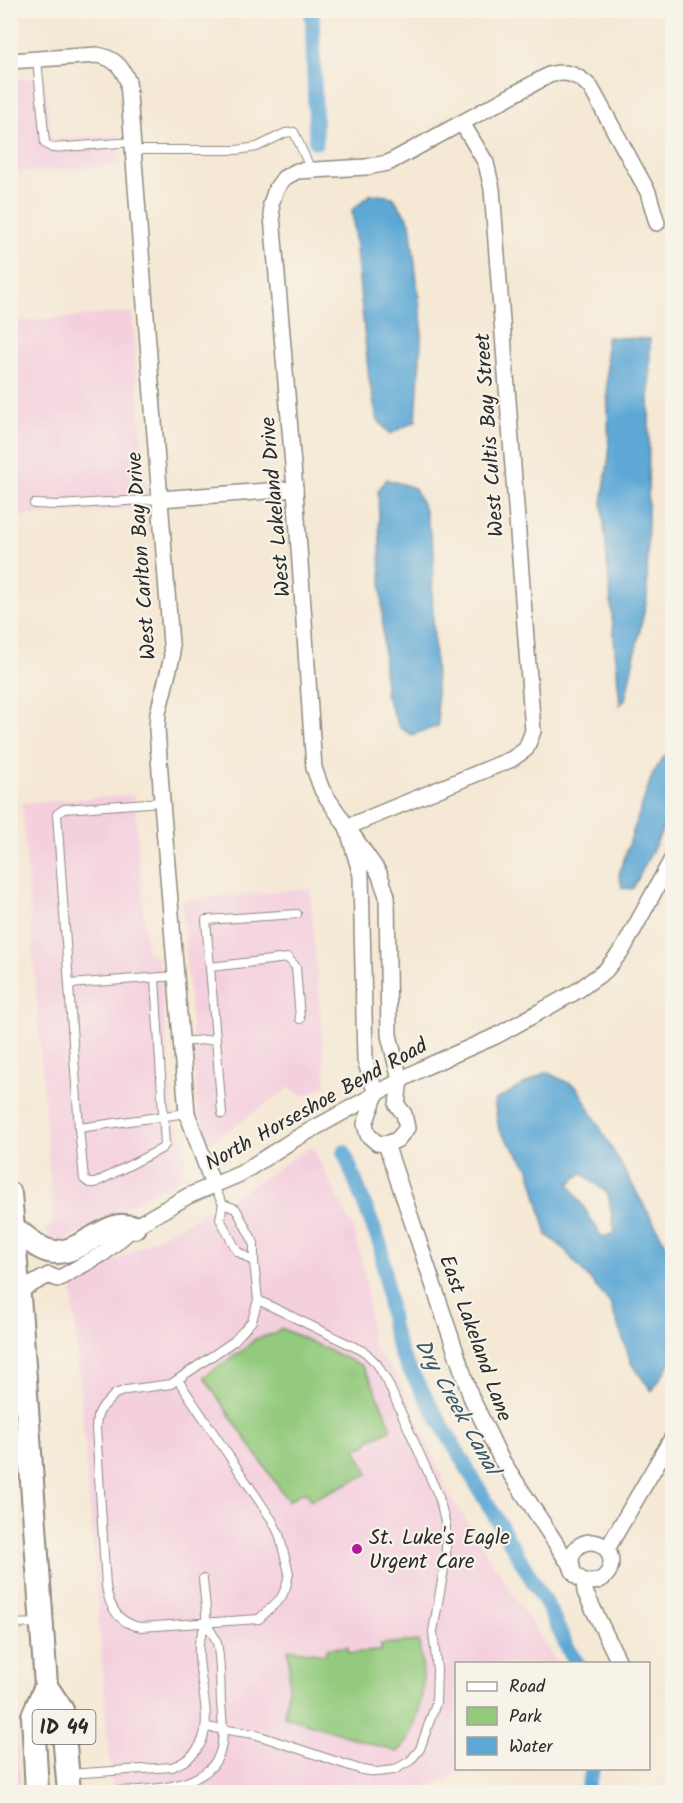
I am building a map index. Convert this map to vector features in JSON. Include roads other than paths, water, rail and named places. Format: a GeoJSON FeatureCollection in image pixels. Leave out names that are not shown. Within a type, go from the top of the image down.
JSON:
{"type":"FeatureCollection","features":[{"type":"Feature","properties":{"kind":"main road","name":"ID 44"},"geometry":{"type":"LineString","coordinates":[[10,1194],[42,1623],[43,1694]]}},
{"type":"Feature","properties":{"kind":"main road"},"geometry":{"type":"LineString","coordinates":[[13,1228],[48,1251],[58,1252],[114,1227],[134,1227]]}},
{"type":"Feature","properties":{"kind":"main road"},"geometry":{"type":"LineString","coordinates":[[10,1419],[30,1451]]}},
{"type":"Feature","properties":{"kind":"main road"},"geometry":{"type":"LineString","coordinates":[[43,1694],[55,1776],[60,1789],[67,1786]]}},
{"type":"Feature","properties":{"kind":"main road"},"geometry":{"type":"LineString","coordinates":[[37,1792],[33,1716],[43,1694]]}},
{"type":"Feature","properties":{"kind":"street","name":"West Carlton Bay Drive"},"geometry":{"type":"LineString","coordinates":[[37,59],[97,55],[109,57],[118,64],[128,82],[172,657],[158,713],[162,802],[187,1113],[213,1185]]}},
{"type":"Feature","properties":{"kind":"street"},"geometry":{"type":"LineString","coordinates":[[10,61],[37,59]]}},
{"type":"Feature","properties":{"kind":"street"},"geometry":{"type":"LineString","coordinates":[[311,170],[366,167],[388,163],[549,75],[559,72],[570,73],[582,78],[591,88],[648,192],[657,223]]}},
{"type":"Feature","properties":{"kind":"street","name":"West Cultis Bay Street"},"geometry":{"type":"LineString","coordinates":[[347,827],[512,759],[526,748],[533,731],[492,189],[486,163],[462,123]]}},
{"type":"Feature","properties":{"kind":"street","name":"West Lakeland Drive"},"geometry":{"type":"LineString","coordinates":[[311,170],[297,171],[284,178],[276,189],[271,204],[296,489],[314,768],[322,790],[379,873],[387,896],[389,1035],[400,1080]]}},
{"type":"Feature","properties":{"kind":"street"},"geometry":{"type":"LineString","coordinates":[[160,499],[296,489]]}},
{"type":"Feature","properties":{"kind":"street","name":"West Lakeland Drive"},"geometry":{"type":"LineString","coordinates":[[347,827],[361,875],[365,1060],[376,1094]]}},
{"type":"Feature","properties":{"kind":"street","name":"North Horseshoe Bend Road"},"geometry":{"type":"LineString","coordinates":[[19,1291],[49,1275],[58,1279],[104,1253],[134,1227],[188,1196],[240,1174],[293,1140],[400,1080],[496,1036],[577,991],[605,971],[623,949],[672,858]]}},
{"type":"Feature","properties":{"kind":"street"},"geometry":{"type":"LineString","coordinates":[[376,1094],[365,1124],[368,1135],[377,1143],[386,1144],[397,1140],[407,1128],[404,1114],[397,1105],[400,1080]]}},
{"type":"Feature","properties":{"kind":"street","name":"East Lakeland Lane"},"geometry":{"type":"LineString","coordinates":[[386,1144],[471,1397],[501,1458],[572,1565]]}},
{"type":"Feature","properties":{"kind":"street"},"geometry":{"type":"LineString","coordinates":[[607,1550],[672,1438]]}},
{"type":"Feature","properties":{"kind":"street"},"geometry":{"type":"LineString","coordinates":[[588,1542],[599,1543],[607,1550],[611,1559],[610,1569],[604,1578],[594,1582],[584,1581],[576,1575],[572,1565],[573,1555],[579,1546],[588,1542]]}},
{"type":"Feature","properties":{"kind":"street"},"geometry":{"type":"LineString","coordinates":[[584,1581],[585,1592],[619,1662]]}},
{"type":"Feature","properties":{"kind":"lane"},"geometry":{"type":"LineString","coordinates":[[37,59],[45,143],[52,148],[133,146],[237,150],[257,147],[294,132],[311,170]]}},
{"type":"Feature","properties":{"kind":"lane"},"geometry":{"type":"LineString","coordinates":[[34,504],[59,505],[160,499]]}},
{"type":"Feature","properties":{"kind":"lane"},"geometry":{"type":"LineString","coordinates":[[156,978],[165,1145],[95,1183],[88,1183],[84,1179],[57,814],[64,809],[162,802]]}},
{"type":"Feature","properties":{"kind":"lane"},"geometry":{"type":"LineString","coordinates":[[222,1114],[206,920],[297,914]]}},
{"type":"Feature","properties":{"kind":"lane"},"geometry":{"type":"LineString","coordinates":[[210,967],[288,958],[296,967],[300,1019]]}},
{"type":"Feature","properties":{"kind":"lane"},"geometry":{"type":"LineString","coordinates":[[69,984],[176,976]]}},
{"type":"Feature","properties":{"kind":"lane"},"geometry":{"type":"LineString","coordinates":[[181,1041],[216,1038]]}},
{"type":"Feature","properties":{"kind":"lane"},"geometry":{"type":"LineString","coordinates":[[80,1128],[187,1113]]}},
{"type":"Feature","properties":{"kind":"lane"},"geometry":{"type":"LineString","coordinates":[[213,1185],[223,1204],[220,1219],[237,1251],[254,1262]]}},
{"type":"Feature","properties":{"kind":"lane"},"geometry":{"type":"LineString","coordinates":[[178,1380],[257,1496],[279,1534],[288,1563],[289,1573],[286,1587],[281,1598],[259,1619],[141,1627],[130,1625],[114,1610],[108,1600],[106,1586],[97,1417],[108,1400],[115,1394],[126,1390],[160,1387],[178,1380],[234,1341],[252,1321],[258,1300],[254,1243],[236,1209],[223,1204]]}},
{"type":"Feature","properties":{"kind":"lane"},"geometry":{"type":"LineString","coordinates":[[206,1726],[254,1734],[362,1770],[376,1772],[394,1770],[410,1761],[420,1749],[436,1703],[437,1670],[434,1631],[446,1558],[446,1526],[439,1497],[387,1381],[377,1364],[365,1352],[258,1300]]}},
{"type":"Feature","properties":{"kind":"lane"},"geometry":{"type":"LineString","coordinates":[[92,1792],[175,1786],[189,1782],[204,1774],[220,1753],[223,1729],[216,1642],[206,1622],[203,1579]]}},
{"type":"Feature","properties":{"kind":"lane"},"geometry":{"type":"LineString","coordinates":[[67,1786],[172,1767],[193,1756],[202,1743],[206,1726],[199,1642],[206,1622]]}},
{"type":"Feature","properties":{"kind":"lane"},"geometry":{"type":"LineString","coordinates":[[10,1624],[42,1623]]}},
{"type":"Feature","properties":{"kind":"water"},"geometry":{"type":"Polygon","coordinates":[[[371,194],[393,197],[410,222],[422,325],[416,421],[390,434],[377,419],[369,379],[352,210],[371,194]]]}},
{"type":"Feature","properties":{"kind":"water"},"geometry":{"type":"Polygon","coordinates":[[[606,337],[650,339],[647,598],[625,700],[620,705],[602,502],[609,455],[606,337]]]}},
{"type":"Feature","properties":{"kind":"water"},"geometry":{"type":"Polygon","coordinates":[[[386,479],[415,488],[425,511],[434,551],[432,595],[438,726],[412,735],[399,727],[385,693],[378,491],[386,479]]]}},
{"type":"Feature","properties":{"kind":"water"},"geometry":{"type":"Polygon","coordinates":[[[672,751],[672,811],[633,889],[622,888],[619,874],[652,775],[664,756],[672,751]]]}},
{"type":"Feature","properties":{"kind":"water"},"geometry":{"type":"Polygon","coordinates":[[[546,1072],[577,1087],[672,1255],[672,1360],[652,1391],[632,1365],[610,1303],[562,1247],[547,1235],[529,1168],[499,1130],[494,1101],[546,1072]],[[582,1173],[569,1184],[602,1237],[615,1233],[608,1194],[582,1173]]]}},
{"type":"Feature","properties":{"kind":"waterway","name":"Dry Creek Canal"},"geometry":{"type":"LineString","coordinates":[[312,10],[316,142]]}},
{"type":"Feature","properties":{"kind":"waterway","name":"Dry Creek Canal"},"geometry":{"type":"LineString","coordinates":[[344,1152],[381,1247],[392,1326],[401,1355],[549,1609],[577,1662]]}},
{"type":"Feature","properties":{"kind":"waterway","name":"Dry Creek Canal"},"geometry":{"type":"LineString","coordinates":[[586,1792],[592,1770]]}},
{"type":"Feature","properties":{"kind":"place","name":"St. Luke's Eagle Urgent Care"},"geometry":{"type":"Point","coordinates":[357,1549]}}]}
